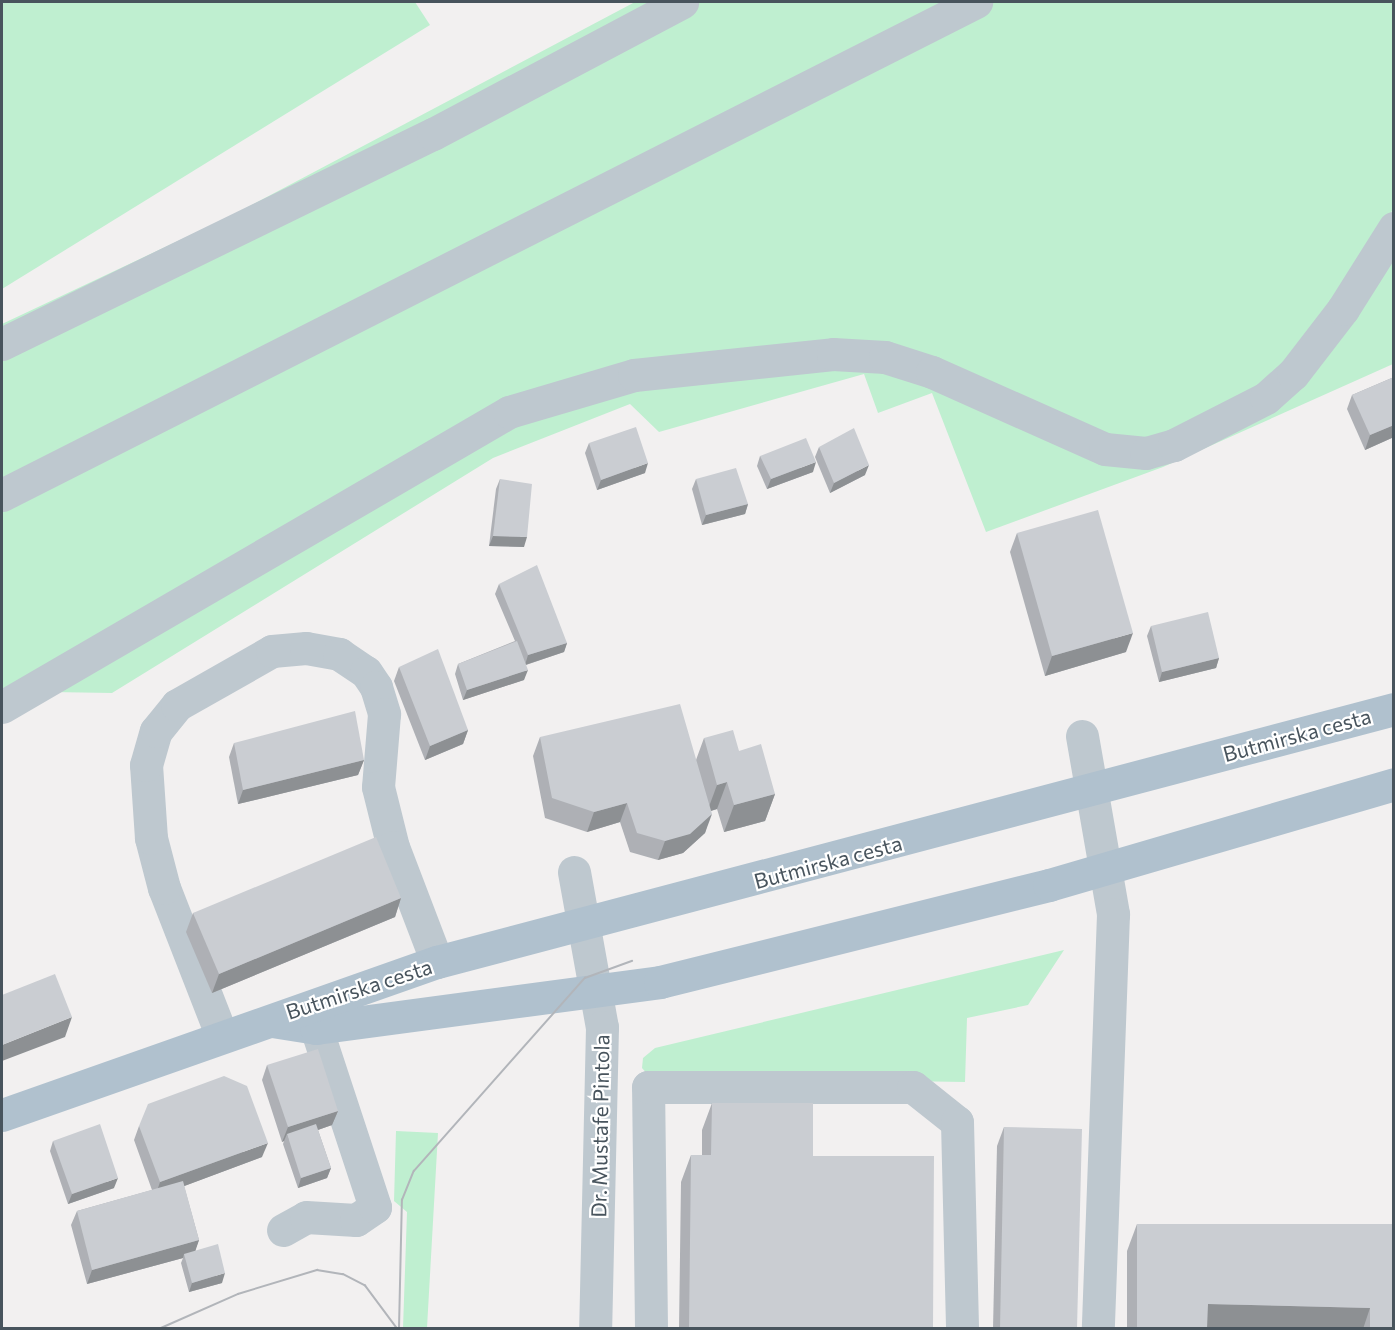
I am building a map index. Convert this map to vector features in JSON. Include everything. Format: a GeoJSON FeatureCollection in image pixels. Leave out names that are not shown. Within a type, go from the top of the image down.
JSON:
{"type":"FeatureCollection","features":[{"type":"Feature","properties":{"kind":"main road","name":"Butmirska cesta"},"geometry":{"type":"LineString","coordinates":[[2,1115],[221,1034],[437,962],[1092,792],[1394,709]]}},
{"type":"Feature","properties":{"kind":"main road","name":"Butmirska cesta"},"geometry":{"type":"LineString","coordinates":[[264,1020],[316,1028],[597,995],[1106,868],[1394,784]]}},
{"type":"Feature","properties":{"kind":"street"},"geometry":{"type":"LineString","coordinates":[[2,344],[433,134],[682,2]]}},
{"type":"Feature","properties":{"kind":"street"},"geometry":{"type":"LineString","coordinates":[[2,495],[976,2]]}},
{"type":"Feature","properties":{"kind":"street"},"geometry":{"type":"LineString","coordinates":[[2,706],[509,412],[634,375],[832,354],[885,357],[932,372],[1105,449],[1146,453],[1174,445],[1266,398],[1293,374],[1349,300],[1394,228]]}},
{"type":"Feature","properties":{"kind":"street"},"geometry":{"type":"LineString","coordinates":[[221,1034],[164,888],[151,838],[146,765],[156,731],[177,705],[272,651],[306,648],[339,654],[366,672],[376,687],[384,714],[378,787],[393,847],[437,962]]}},
{"type":"Feature","properties":{"kind":"street"},"geometry":{"type":"LineString","coordinates":[[1082,736],[1113,914],[1098,1329]]}},
{"type":"Feature","properties":{"kind":"street","name":"Dr. Mustafe Pintola"},"geometry":{"type":"LineString","coordinates":[[574,872],[602,1027],[595,1329]]}},
{"type":"Feature","properties":{"kind":"street"},"geometry":{"type":"LineString","coordinates":[[283,1230],[306,1217],[356,1220],[375,1207],[316,1028]]}},
{"type":"Feature","properties":{"kind":"street"},"geometry":{"type":"LineString","coordinates":[[651,1329],[648,1087],[913,1087],[957,1122],[962,1329]]}},
{"type":"Feature","properties":{"kind":"green space"},"geometry":{"type":"Polygon","coordinates":[[[2,2],[415,2],[430,25],[2,289],[2,2]]]}},
{"type":"Feature","properties":{"kind":"green space"},"geometry":{"type":"Polygon","coordinates":[[[635,2],[667,2],[2,337],[2,324],[231,216],[635,2]]]}},
{"type":"Feature","properties":{"kind":"green space"},"geometry":{"type":"Polygon","coordinates":[[[695,2],[957,2],[2,484],[2,352],[695,2]]]}},
{"type":"Feature","properties":{"kind":"green space"},"geometry":{"type":"Polygon","coordinates":[[[991,2],[1393,2],[1393,209],[1361,269],[1255,396],[1131,446],[933,366],[612,374],[2,696],[2,500],[991,2]]]}},
{"type":"Feature","properties":{"kind":"green space"},"geometry":{"type":"Polygon","coordinates":[[[1393,241],[1393,364],[1163,467],[986,532],[932,393],[878,413],[864,374],[659,432],[630,404],[493,458],[112,693],[51,692],[562,401],[868,362],[1097,454],[1225,430],[1393,241]]]}},
{"type":"Feature","properties":{"kind":"green space"},"geometry":{"type":"Polygon","coordinates":[[[1064,950],[1028,1005],[967,1018],[965,1082],[650,1077],[642,1068],[643,1058],[655,1048],[1064,950]]]}},
{"type":"Feature","properties":{"kind":"green space"},"geometry":{"type":"Polygon","coordinates":[[[396,1131],[438,1133],[427,1328],[403,1328],[407,1212],[394,1201],[396,1131]]]}},
{"type":"Feature","properties":{"kind":"building"},"geometry":{"type":"Polygon","coordinates":[[[1394,377],[1394,425],[1370,435],[1352,395],[1394,377]]]}},
{"type":"Feature","properties":{"kind":"building"},"geometry":{"type":"Polygon","coordinates":[[[636,427],[648,463],[601,480],[589,443],[636,427]]]}},
{"type":"Feature","properties":{"kind":"building"},"geometry":{"type":"Polygon","coordinates":[[[854,428],[869,465],[834,483],[819,447],[854,428]]]}},
{"type":"Feature","properties":{"kind":"building"},"geometry":{"type":"Polygon","coordinates":[[[806,438],[816,462],[771,479],[760,456],[806,438]]]}},
{"type":"Feature","properties":{"kind":"building"},"geometry":{"type":"Polygon","coordinates":[[[736,468],[748,504],[706,515],[696,479],[736,468]]]}},
{"type":"Feature","properties":{"kind":"building"},"geometry":{"type":"Polygon","coordinates":[[[500,479],[532,484],[527,537],[493,536],[500,479]]]}},
{"type":"Feature","properties":{"kind":"building"},"geometry":{"type":"Polygon","coordinates":[[[1098,510],[1133,633],[1052,656],[1017,533],[1098,510]]]}},
{"type":"Feature","properties":{"kind":"building"},"geometry":{"type":"Polygon","coordinates":[[[537,565],[567,643],[528,655],[499,584],[537,565]]]}},
{"type":"Feature","properties":{"kind":"building"},"geometry":{"type":"Polygon","coordinates":[[[1208,612],[1219,658],[1162,672],[1151,626],[1208,612]]]}},
{"type":"Feature","properties":{"kind":"building"},"geometry":{"type":"Polygon","coordinates":[[[517,641],[528,670],[467,690],[458,664],[517,641]]]}},
{"type":"Feature","properties":{"kind":"building"},"geometry":{"type":"Polygon","coordinates":[[[438,649],[468,730],[430,746],[399,667],[438,649]]]}},
{"type":"Feature","properties":{"kind":"building"},"geometry":{"type":"Polygon","coordinates":[[[680,704],[712,814],[690,834],[665,841],[637,833],[627,803],[594,812],[552,798],[540,737],[680,704]]]}},
{"type":"Feature","properties":{"kind":"building"},"geometry":{"type":"Polygon","coordinates":[[[355,711],[364,760],[243,790],[234,743],[355,711]]]}},
{"type":"Feature","properties":{"kind":"building"},"geometry":{"type":"Polygon","coordinates":[[[733,730],[739,751],[761,744],[775,794],[734,805],[727,782],[717,785],[704,738],[733,730]]]}},
{"type":"Feature","properties":{"kind":"building"},"geometry":{"type":"Polygon","coordinates":[[[376,837],[401,898],[219,974],[193,913],[376,837]]]}},
{"type":"Feature","properties":{"kind":"building"},"geometry":{"type":"Polygon","coordinates":[[[55,974],[72,1017],[2,1045],[2,995],[55,974]]]}},
{"type":"Feature","properties":{"kind":"building"},"geometry":{"type":"Polygon","coordinates":[[[318,1049],[338,1111],[288,1127],[267,1065],[318,1049]]]}},
{"type":"Feature","properties":{"kind":"building"},"geometry":{"type":"Polygon","coordinates":[[[224,1076],[247,1086],[268,1143],[160,1182],[139,1126],[148,1104],[224,1076]]]}},
{"type":"Feature","properties":{"kind":"building"},"geometry":{"type":"Polygon","coordinates":[[[712,1103],[813,1103],[813,1156],[934,1156],[933,1329],[689,1329],[691,1155],[711,1155],[712,1103]]]}},
{"type":"Feature","properties":{"kind":"building"},"geometry":{"type":"Polygon","coordinates":[[[100,1124],[118,1178],[72,1194],[53,1141],[100,1124]]]}},
{"type":"Feature","properties":{"kind":"building"},"geometry":{"type":"Polygon","coordinates":[[[316,1124],[331,1168],[301,1178],[287,1134],[316,1124]]]}},
{"type":"Feature","properties":{"kind":"building"},"geometry":{"type":"Polygon","coordinates":[[[1004,1127],[1082,1129],[1077,1329],[1000,1329],[1004,1127]]]}},
{"type":"Feature","properties":{"kind":"building"},"geometry":{"type":"Polygon","coordinates":[[[183,1181],[199,1240],[92,1270],[77,1211],[183,1181]]]}},
{"type":"Feature","properties":{"kind":"building"},"geometry":{"type":"Polygon","coordinates":[[[1137,1224],[1394,1224],[1394,1329],[1370,1329],[1370,1308],[1208,1304],[1207,1329],[1137,1329],[1137,1224]]]}},
{"type":"Feature","properties":{"kind":"building"},"geometry":{"type":"Polygon","coordinates":[[[218,1244],[225,1273],[192,1283],[184,1254],[218,1244]]]}},
{"type":"Feature","properties":{"kind":"tram line"},"geometry":{"type":"LineString","coordinates":[[399,1328],[402,1200],[414,1171],[585,978],[632,961]]}},
{"type":"Feature","properties":{"kind":"tram line"},"geometry":{"type":"LineString","coordinates":[[161,1328],[238,1294],[317,1270],[343,1274],[365,1285],[397,1328]]}}]}
